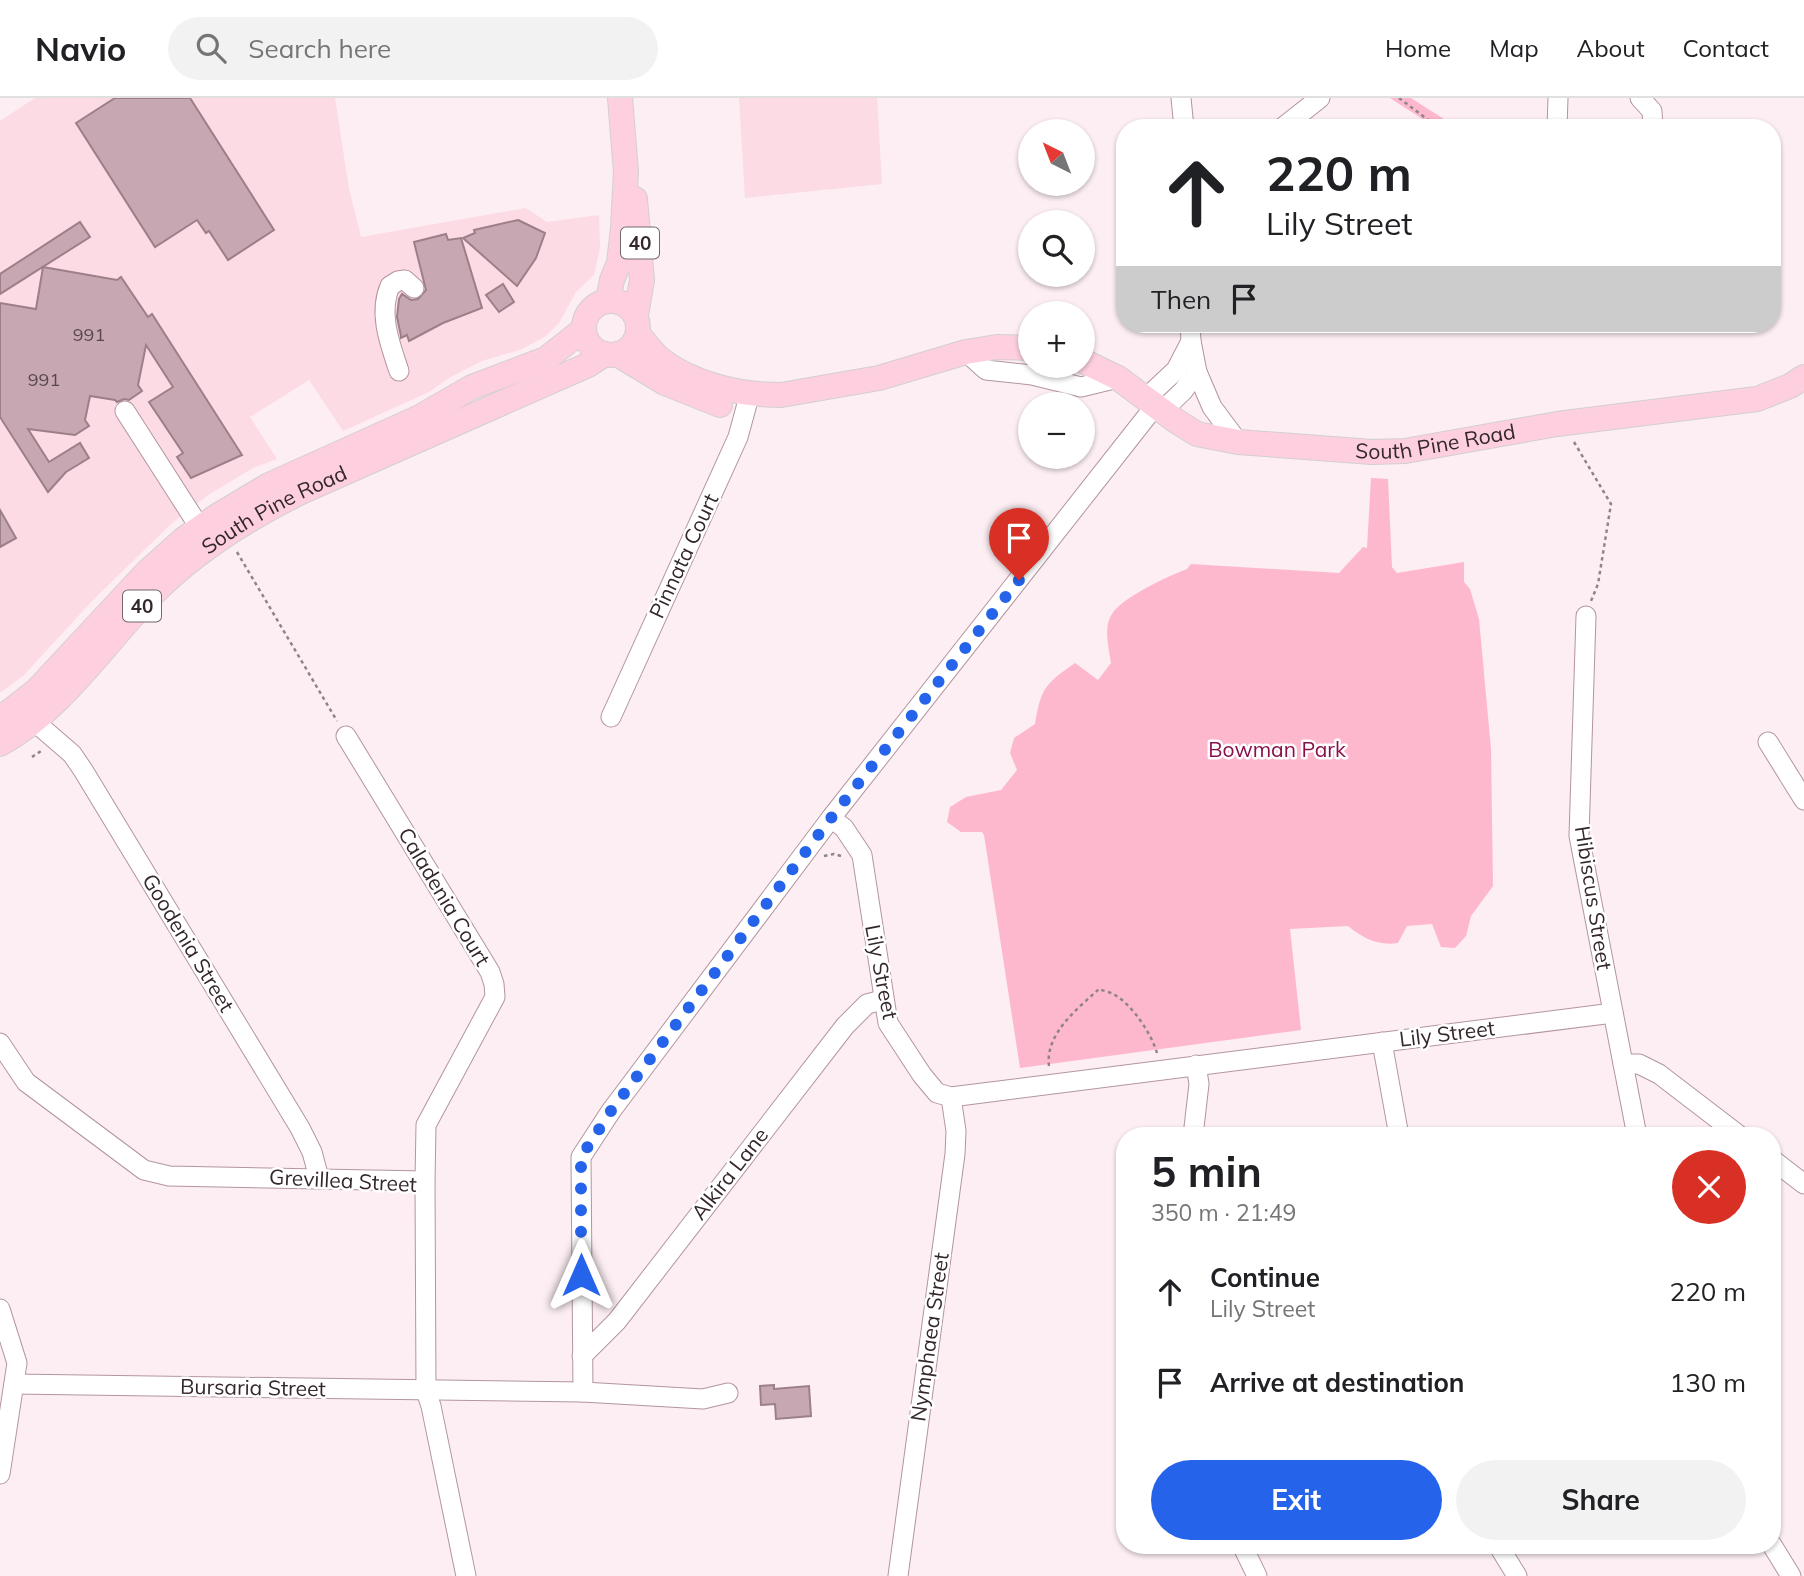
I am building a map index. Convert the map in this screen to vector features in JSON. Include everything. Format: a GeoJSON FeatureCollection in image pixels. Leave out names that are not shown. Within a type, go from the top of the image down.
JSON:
{"type":"FeatureCollection","features":[{"type":"Feature","properties":{"kind":"main road","name":"40"},"geometry":{"type":"LineString","coordinates":[[584,329],[588,313],[600,302],[608,300],[621,251],[626,172],[620,98]]}},
{"type":"Feature","properties":{"kind":"main road","name":"40"},"geometry":{"type":"LineString","coordinates":[[611,354],[631,347],[637,325],[642,281],[637,204],[626,172]]}},
{"type":"Feature","properties":{"kind":"main road"},"geometry":{"type":"LineString","coordinates":[[608,300],[624,303],[657,356],[672,367],[749,401]]}},
{"type":"Feature","properties":{"kind":"main road"},"geometry":{"type":"LineString","coordinates":[[584,329],[590,345],[681,390],[716,403],[749,401],[879,377],[966,352],[997,347],[1018,348]]}},
{"type":"Feature","properties":{"kind":"main road","name":"South Pine Road"},"geometry":{"type":"LineString","coordinates":[[0,719],[36,691],[146,573],[200,528],[269,485],[420,417],[472,387],[546,359],[584,329]]}},
{"type":"Feature","properties":{"kind":"main road","name":"South Pine Road"},"geometry":{"type":"LineString","coordinates":[[0,744],[36,722],[155,592],[195,556],[261,512],[611,354]]}},
{"type":"Feature","properties":{"kind":"main road","name":"South Pine Road"},"geometry":{"type":"LineString","coordinates":[[1095,367],[1118,378],[1197,434],[1238,442],[1372,452],[1405,451],[1557,424],[1757,399],[1790,386],[1804,377]]}},
{"type":"Feature","properties":{"kind":"street"},"geometry":{"type":"LineString","coordinates":[[1181,98],[1183,119]]}},
{"type":"Feature","properties":{"kind":"street"},"geometry":{"type":"LineString","coordinates":[[1293,119],[1320,98]]}},
{"type":"Feature","properties":{"kind":"street"},"geometry":{"type":"LineString","coordinates":[[1557,119],[1558,98]]}},
{"type":"Feature","properties":{"kind":"street"},"geometry":{"type":"LineString","coordinates":[[1640,98],[1652,111],[1652,119]]}},
{"type":"Feature","properties":{"kind":"street"},"geometry":{"type":"LineString","coordinates":[[400,371],[390,346],[384,305],[390,286],[398,281],[405,280],[414,288]]}},
{"type":"Feature","properties":{"kind":"street"},"geometry":{"type":"LineString","coordinates":[[1191,333],[1198,372],[1212,407],[1238,442]]}},
{"type":"Feature","properties":{"kind":"street"},"geometry":{"type":"LineString","coordinates":[[583,1392],[581,1157],[611,1111],[831,818],[1154,405],[1176,370],[1191,333]]}},
{"type":"Feature","properties":{"kind":"street"},"geometry":{"type":"LineString","coordinates":[[966,352],[986,370],[1032,375],[1081,387],[1118,378]]}},
{"type":"Feature","properties":{"kind":"street"},"geometry":{"type":"LineString","coordinates":[[1154,405],[1183,391],[1198,372]]}},
{"type":"Feature","properties":{"kind":"street","name":"Pinnata Court"},"geometry":{"type":"LineString","coordinates":[[611,717],[736,443],[749,401]]}},
{"type":"Feature","properties":{"kind":"street"},"geometry":{"type":"LineString","coordinates":[[125,411],[200,528]]}},
{"type":"Feature","properties":{"kind":"street","name":"Hibiscus Street"},"geometry":{"type":"LineString","coordinates":[[1586,616],[1580,836],[1635,1127]]}},
{"type":"Feature","properties":{"kind":"street","name":"Goodenia Street"},"geometry":{"type":"LineString","coordinates":[[36,722],[72,754],[83,770],[300,1128],[312,1152],[319,1178]]}},
{"type":"Feature","properties":{"kind":"street","name":"Caladenia Court"},"geometry":{"type":"LineString","coordinates":[[346,736],[490,972],[494,984],[495,997],[426,1125],[425,1181]]}},
{"type":"Feature","properties":{"kind":"street"},"geometry":{"type":"LineString","coordinates":[[1768,743],[1804,800]]}},
{"type":"Feature","properties":{"kind":"street","name":"Lily Street"},"geometry":{"type":"LineString","coordinates":[[831,818],[844,828],[862,855],[887,1023],[937,1093],[951,1097],[1613,1013]]}},
{"type":"Feature","properties":{"kind":"street","name":"Alkira Lane"},"geometry":{"type":"LineString","coordinates":[[582,1356],[617,1321],[845,1026],[867,1004],[882,1000]]}},
{"type":"Feature","properties":{"kind":"street","name":"Grevillea Street"},"geometry":{"type":"LineString","coordinates":[[0,1042],[26,1082],[144,1170],[169,1175],[425,1181],[425,1391],[431,1406],[466,1576]]}},
{"type":"Feature","properties":{"kind":"street"},"geometry":{"type":"LineString","coordinates":[[1382,1042],[1397,1127]]}},
{"type":"Feature","properties":{"kind":"street"},"geometry":{"type":"LineString","coordinates":[[1623,1064],[1639,1064],[1659,1074],[1728,1127]]}},
{"type":"Feature","properties":{"kind":"street"},"geometry":{"type":"LineString","coordinates":[[1194,1127],[1199,1084],[1195,1065]]}},
{"type":"Feature","properties":{"kind":"street","name":"Nymphaea Street"},"geometry":{"type":"LineString","coordinates":[[898,1576],[955,1154],[956,1130],[951,1097]]}},
{"type":"Feature","properties":{"kind":"street"},"geometry":{"type":"LineString","coordinates":[[1781,1166],[1804,1184]]}},
{"type":"Feature","properties":{"kind":"street"},"geometry":{"type":"LineString","coordinates":[[0,1309],[17,1363],[0,1474]]}},
{"type":"Feature","properties":{"kind":"street","name":"Bursaria Street"},"geometry":{"type":"LineString","coordinates":[[13,1384],[583,1392],[703,1399],[728,1393]]}},
{"type":"Feature","properties":{"kind":"street"},"geometry":{"type":"LineString","coordinates":[[1246,1554],[1257,1576]]}},
{"type":"Feature","properties":{"kind":"street"},"geometry":{"type":"LineString","coordinates":[[1503,1554],[1517,1576]]}},
{"type":"Feature","properties":{"kind":"street"},"geometry":{"type":"LineString","coordinates":[[1778,1554],[1791,1576]]}},
{"type":"Feature","properties":{"kind":"path"},"geometry":{"type":"LineString","coordinates":[[1399,98],[1427,119]]}},
{"type":"Feature","properties":{"kind":"path"},"geometry":{"type":"LineString","coordinates":[[1573,439],[1611,504],[1598,584],[1586,616]]}},
{"type":"Feature","properties":{"kind":"path"},"geometry":{"type":"LineString","coordinates":[[235,549],[346,736]]}},
{"type":"Feature","properties":{"kind":"path"},"geometry":{"type":"LineString","coordinates":[[32,757],[41,751]]}},
{"type":"Feature","properties":{"kind":"path"},"geometry":{"type":"LineString","coordinates":[[1049,1069],[1049,1048],[1060,1029],[1099,989],[1115,995],[1134,1013],[1154,1042],[1158,1055]]}},
{"type":"Feature","properties":{"kind":"shaded area"},"geometry":{"type":"Polygon","coordinates":[[[35,98],[335,98],[349,189],[361,237],[526,208],[547,222],[599,215],[600,248],[594,275],[576,292],[559,323],[546,336],[522,349],[482,361],[429,392],[343,431],[309,380],[250,417],[277,459],[253,468],[208,495],[171,524],[92,601],[24,675],[0,693],[0,121],[35,98]]]}},
{"type":"Feature","properties":{"kind":"shaded area"},"geometry":{"type":"Polygon","coordinates":[[[739,98],[877,98],[882,184],[745,198],[739,98]]]}},
{"type":"Feature","properties":{"kind":"green space"},"geometry":{"type":"Polygon","coordinates":[[[1390,98],[1411,98],[1444,119],[1422,119],[1390,98]]]}},
{"type":"Feature","properties":{"kind":"green space","name":"Bowman Park"},"geometry":{"type":"Polygon","coordinates":[[[1371,478],[1388,479],[1392,567],[1397,573],[1464,562],[1464,582],[1470,589],[1479,619],[1491,749],[1493,886],[1471,916],[1466,936],[1455,948],[1441,947],[1432,924],[1407,926],[1398,943],[1390,944],[1371,940],[1348,926],[1290,929],[1301,1030],[1020,1068],[984,835],[982,832],[961,832],[947,822],[950,807],[966,797],[1001,790],[1017,770],[1010,753],[1014,738],[1035,724],[1042,694],[1057,676],[1075,663],[1098,680],[1111,663],[1107,638],[1109,619],[1117,607],[1135,594],[1187,569],[1191,564],[1339,573],[1363,547],[1367,548],[1371,478]]]}},
{"type":"Feature","properties":{"kind":"building"},"geometry":{"type":"Polygon","coordinates":[[[115,98],[190,98],[274,230],[228,260],[209,231],[206,233],[197,220],[155,247],[76,123],[115,98]]]}},
{"type":"Feature","properties":{"kind":"building"},"geometry":{"type":"Polygon","coordinates":[[[518,220],[545,233],[536,258],[517,286],[463,238],[475,233],[474,230],[518,220]]]}},
{"type":"Feature","properties":{"kind":"building"},"geometry":{"type":"Polygon","coordinates":[[[80,222],[90,237],[0,294],[0,274],[80,222]]]}},
{"type":"Feature","properties":{"kind":"building"},"geometry":{"type":"Polygon","coordinates":[[[446,234],[448,240],[461,238],[482,308],[443,323],[409,341],[407,335],[401,338],[397,317],[399,299],[402,294],[411,300],[418,299],[426,290],[414,242],[446,234]]]}},
{"type":"Feature","properties":{"kind":"building"},"geometry":{"type":"Polygon","coordinates":[[[43,267],[117,280],[121,277],[148,317],[152,314],[242,455],[191,478],[177,457],[183,453],[149,402],[173,387],[146,345],[138,385],[142,391],[129,400],[117,402],[90,396],[85,420],[89,426],[75,435],[28,429],[49,462],[80,443],[89,458],[66,472],[48,492],[0,417],[0,303],[36,309],[43,267]]]}},
{"type":"Feature","properties":{"kind":"building"},"geometry":{"type":"Polygon","coordinates":[[[503,284],[514,302],[499,312],[486,295],[503,284]]]}},
{"type":"Feature","properties":{"kind":"building"},"geometry":{"type":"Polygon","coordinates":[[[0,510],[16,538],[0,547],[0,510]]]}},
{"type":"Feature","properties":{"kind":"building"},"geometry":{"type":"Polygon","coordinates":[[[774,1385],[774,1389],[809,1386],[811,1416],[776,1419],[775,1404],[761,1405],[760,1386],[774,1385]]]}},
{"type":"Feature","properties":{"kind":"route"},"geometry":{"type":"LineString","coordinates":[[581,1275],[581,1157],[611,1111],[831,818],[1019,580]]}}]}
